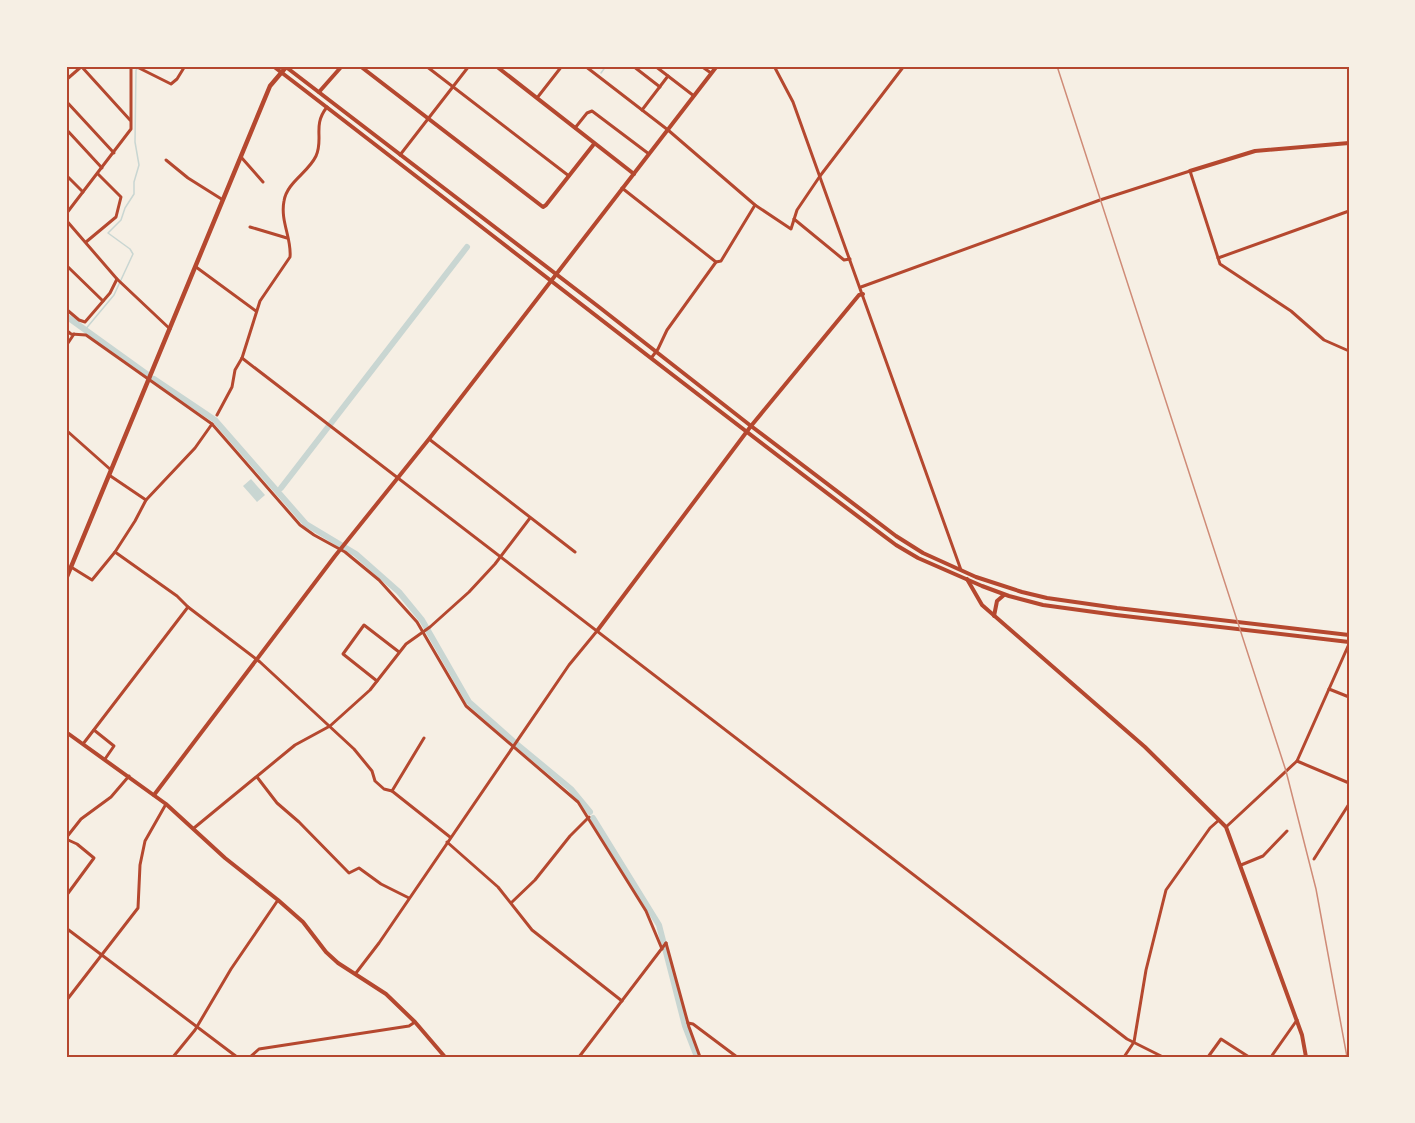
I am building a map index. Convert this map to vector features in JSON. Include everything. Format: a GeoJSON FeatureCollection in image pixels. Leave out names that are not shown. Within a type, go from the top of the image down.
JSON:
{"type":"FeatureCollection","features":[{"type":"Feature","properties":{"kind":"main road"},"geometry":{"type":"LineString","coordinates":[[66,579],[270,86],[286,66]]}},
{"type":"Feature","properties":{"kind":"street"},"geometry":{"type":"LineString","coordinates":[[66,80],[82,66],[130,120]]}},
{"type":"Feature","properties":{"kind":"street"},"geometry":{"type":"LineString","coordinates":[[66,214],[131,129],[133,66],[171,84],[185,66]]}},
{"type":"Feature","properties":{"kind":"street"},"geometry":{"type":"LineString","coordinates":[[273,66],[746,432],[896,545],[918,558],[1005,594],[1044,605],[1349,643],[1297,761],[1226,827]]}},
{"type":"Feature","properties":{"kind":"street"},"geometry":{"type":"LineString","coordinates":[[286,66],[751,426],[896,536],[923,553],[962,571],[1032,595],[1117,608],[1349,634]]}},
{"type":"Feature","properties":{"kind":"street"},"geometry":{"type":"LineString","coordinates":[[319,92],[342,66]]}},
{"type":"Feature","properties":{"kind":"street"},"geometry":{"type":"LineString","coordinates":[[360,66],[543,207],[594,144]]}},
{"type":"Feature","properties":{"kind":"street"},"geometry":{"type":"LineString","coordinates":[[426,66],[569,176]]}},
{"type":"Feature","properties":{"kind":"street"},"geometry":{"type":"LineString","coordinates":[[400,155],[469,66]]}},
{"type":"Feature","properties":{"kind":"street"},"geometry":{"type":"LineString","coordinates":[[496,66],[634,174]]}},
{"type":"Feature","properties":{"kind":"street"},"geometry":{"type":"LineString","coordinates":[[537,98],[562,66]]}},
{"type":"Feature","properties":{"kind":"street"},"geometry":{"type":"LineString","coordinates":[[585,66],[668,130],[755,205],[791,230],[797,210],[820,176],[904,66]]}},
{"type":"Feature","properties":{"kind":"street"},"geometry":{"type":"LineString","coordinates":[[633,66],[660,87]]}},
{"type":"Feature","properties":{"kind":"street"},"geometry":{"type":"LineString","coordinates":[[655,66],[694,96]]}},
{"type":"Feature","properties":{"kind":"street"},"geometry":{"type":"LineString","coordinates":[[701,66],[711,74]]}},
{"type":"Feature","properties":{"kind":"street"},"geometry":{"type":"LineString","coordinates":[[154,795],[717,66]]}},
{"type":"Feature","properties":{"kind":"street"},"geometry":{"type":"LineString","coordinates":[[774,66],[790,93],[962,571],[982,605],[1139,741],[1226,827],[1297,1020],[1306,1057]]}},
{"type":"Feature","properties":{"kind":"street"},"geometry":{"type":"LineString","coordinates":[[642,110],[668,76]]}},
{"type":"Feature","properties":{"kind":"street"},"geometry":{"type":"LineString","coordinates":[[66,101],[114,153]]}},
{"type":"Feature","properties":{"kind":"street"},"geometry":{"type":"LineString","coordinates":[[217,415],[231,390],[235,370],[242,358],[256,311],[264,293],[290,257],[283,210],[285,196],[317,155],[319,122],[327,107]]}},
{"type":"Feature","properties":{"kind":"street"},"geometry":{"type":"LineString","coordinates":[[575,128],[587,113],[592,111],[649,154]]}},
{"type":"Feature","properties":{"kind":"street"},"geometry":{"type":"LineString","coordinates":[[66,129],[102,168]]}},
{"type":"Feature","properties":{"kind":"street"},"geometry":{"type":"LineString","coordinates":[[861,287],[1100,200],[1255,151],[1349,143]]}},
{"type":"Feature","properties":{"kind":"street"},"geometry":{"type":"LineString","coordinates":[[241,157],[263,183]]}},
{"type":"Feature","properties":{"kind":"street"},"geometry":{"type":"LineString","coordinates":[[166,160],[188,178],[224,200]]}},
{"type":"Feature","properties":{"kind":"street"},"geometry":{"type":"LineString","coordinates":[[1190,171],[1220,264],[1291,311],[1324,340],[1349,351]]}},
{"type":"Feature","properties":{"kind":"street"},"geometry":{"type":"LineString","coordinates":[[86,242],[116,217],[121,197],[98,174]]}},
{"type":"Feature","properties":{"kind":"street"},"geometry":{"type":"LineString","coordinates":[[66,175],[83,192]]}},
{"type":"Feature","properties":{"kind":"street"},"geometry":{"type":"LineString","coordinates":[[622,188],[716,262]]}},
{"type":"Feature","properties":{"kind":"street"},"geometry":{"type":"LineString","coordinates":[[652,357],[667,330],[716,262],[721,261],[755,205]]}},
{"type":"Feature","properties":{"kind":"street"},"geometry":{"type":"LineString","coordinates":[[1218,258],[1349,211]]}},
{"type":"Feature","properties":{"kind":"street"},"geometry":{"type":"LineString","coordinates":[[794,219],[844,260],[850,259]]}},
{"type":"Feature","properties":{"kind":"street"},"geometry":{"type":"LineString","coordinates":[[66,220],[117,279],[170,329]]}},
{"type":"Feature","properties":{"kind":"street"},"geometry":{"type":"LineString","coordinates":[[250,227],[287,238]]}},
{"type":"Feature","properties":{"kind":"street"},"geometry":{"type":"LineString","coordinates":[[66,265],[103,301]]}},
{"type":"Feature","properties":{"kind":"street"},"geometry":{"type":"LineString","coordinates":[[196,267],[256,311]]}},
{"type":"Feature","properties":{"kind":"street"},"geometry":{"type":"LineString","coordinates":[[66,309],[85,322],[112,289],[117,279]]}},
{"type":"Feature","properties":{"kind":"street"},"geometry":{"type":"LineString","coordinates":[[356,973],[569,665],[746,432],[859,294],[863,294]]}},
{"type":"Feature","properties":{"kind":"street"},"geometry":{"type":"LineString","coordinates":[[66,330],[74,334],[86,335],[213,424],[296,521],[314,535],[342,549],[379,580],[408,610],[423,631],[466,706],[570,794],[589,817],[646,911],[663,947]]}},
{"type":"Feature","properties":{"kind":"street"},"geometry":{"type":"LineString","coordinates":[[66,346],[74,334]]}},
{"type":"Feature","properties":{"kind":"street"},"geometry":{"type":"LineString","coordinates":[[242,358],[1127,1040],[1163,1057]]}},
{"type":"Feature","properties":{"kind":"street"},"geometry":{"type":"LineString","coordinates":[[71,567],[92,580],[115,552],[146,500],[195,448],[213,424]]}},
{"type":"Feature","properties":{"kind":"street"},"geometry":{"type":"LineString","coordinates":[[66,430],[110,472],[146,500]]}},
{"type":"Feature","properties":{"kind":"street"},"geometry":{"type":"LineString","coordinates":[[429,439],[575,552]]}},
{"type":"Feature","properties":{"kind":"street"},"geometry":{"type":"LineString","coordinates":[[194,828],[295,745],[330,726],[370,690],[406,644],[470,592],[530,518]]}},
{"type":"Feature","properties":{"kind":"street"},"geometry":{"type":"LineString","coordinates":[[115,552],[177,596],[257,660],[354,748],[372,771],[375,781],[384,789],[392,790],[450,837]]}},
{"type":"Feature","properties":{"kind":"street"},"geometry":{"type":"LineString","coordinates":[[994,616],[997,601],[1005,594]]}},
{"type":"Feature","properties":{"kind":"street"},"geometry":{"type":"LineString","coordinates":[[83,744],[188,607]]}},
{"type":"Feature","properties":{"kind":"street"},"geometry":{"type":"LineString","coordinates":[[377,681],[343,654],[364,625],[399,652]]}},
{"type":"Feature","properties":{"kind":"street"},"geometry":{"type":"LineString","coordinates":[[1329,689],[1349,698]]}},
{"type":"Feature","properties":{"kind":"street"},"geometry":{"type":"LineString","coordinates":[[94,730],[114,746],[105,759]]}},
{"type":"Feature","properties":{"kind":"street"},"geometry":{"type":"LineString","coordinates":[[66,732],[166,804],[224,858],[278,900],[303,922],[326,952],[338,963],[386,994],[445,1057]]}},
{"type":"Feature","properties":{"kind":"street"},"geometry":{"type":"LineString","coordinates":[[392,790],[424,738]]}},
{"type":"Feature","properties":{"kind":"street"},"geometry":{"type":"LineString","coordinates":[[1297,761],[1349,783]]}},
{"type":"Feature","properties":{"kind":"street"},"geometry":{"type":"LineString","coordinates":[[66,896],[94,858],[66,838],[81,819],[111,797],[129,776]]}},
{"type":"Feature","properties":{"kind":"street"},"geometry":{"type":"LineString","coordinates":[[256,777],[277,802],[350,873],[359,868],[381,884],[409,898]]}},
{"type":"Feature","properties":{"kind":"street"},"geometry":{"type":"LineString","coordinates":[[66,1001],[138,908],[140,865],[145,841],[166,804]]}},
{"type":"Feature","properties":{"kind":"street"},"geometry":{"type":"LineString","coordinates":[[1314,859],[1349,804]]}},
{"type":"Feature","properties":{"kind":"street"},"geometry":{"type":"LineString","coordinates":[[511,903],[540,875],[570,836],[589,817]]}},
{"type":"Feature","properties":{"kind":"street"},"geometry":{"type":"LineString","coordinates":[[1124,1057],[1134,1042],[1146,970],[1166,890],[1210,828],[1219,819]]}},
{"type":"Feature","properties":{"kind":"street"},"geometry":{"type":"LineString","coordinates":[[1241,865],[1263,856],[1287,831]]}},
{"type":"Feature","properties":{"kind":"street"},"geometry":{"type":"LineString","coordinates":[[447,842],[498,887],[532,930],[622,1001]]}},
{"type":"Feature","properties":{"kind":"street"},"geometry":{"type":"LineString","coordinates":[[173,1057],[197,1027],[231,969],[278,900]]}},
{"type":"Feature","properties":{"kind":"street"},"geometry":{"type":"LineString","coordinates":[[66,928],[237,1057]]}},
{"type":"Feature","properties":{"kind":"street"},"geometry":{"type":"LineString","coordinates":[[579,1057],[666,943],[700,1057]]}},
{"type":"Feature","properties":{"kind":"street"},"geometry":{"type":"LineString","coordinates":[[1271,1057],[1297,1020]]}},
{"type":"Feature","properties":{"kind":"street"},"geometry":{"type":"LineString","coordinates":[[250,1057],[259,1049],[409,1026],[414,1022]]}},
{"type":"Feature","properties":{"kind":"street"},"geometry":{"type":"LineString","coordinates":[[688,1023],[693,1023],[737,1057]]}},
{"type":"Feature","properties":{"kind":"street"},"geometry":{"type":"LineString","coordinates":[[1208,1057],[1221,1039],[1249,1057]]}},
{"type":"Feature","properties":{"kind":"shaded area"},"geometry":{"type":"Polygon","coordinates":[[[251,479],[265,495],[257,502],[243,486],[251,479]]]}},
{"type":"Feature","properties":{"kind":"waterway"},"geometry":{"type":"LineString","coordinates":[[84,331],[114,295],[133,254],[130,249],[108,233],[121,220],[134,194],[134,182],[139,165],[135,142],[136,70],[141,66]]}},
{"type":"Feature","properties":{"kind":"waterway"},"geometry":{"type":"LineString","coordinates":[[601,73],[606,66]]}},
{"type":"Feature","properties":{"kind":"waterway"},"geometry":{"type":"LineString","coordinates":[[281,488],[467,247]]}},
{"type":"Feature","properties":{"kind":"waterway"},"geometry":{"type":"LineString","coordinates":[[66,316],[148,375]]}},
{"type":"Feature","properties":{"kind":"waterway"},"geometry":{"type":"LineString","coordinates":[[154,379],[215,420],[306,524],[356,554],[399,592],[422,620],[469,702],[571,789],[590,812]]}},
{"type":"Feature","properties":{"kind":"waterway"},"geometry":{"type":"LineString","coordinates":[[593,818],[659,925],[685,1026],[697,1057]]}},
{"type":"Feature","properties":{"kind":"railway"},"geometry":{"type":"LineString","coordinates":[[1057,66],[1286,771],[1316,889],[1347,1057]]}}]}
